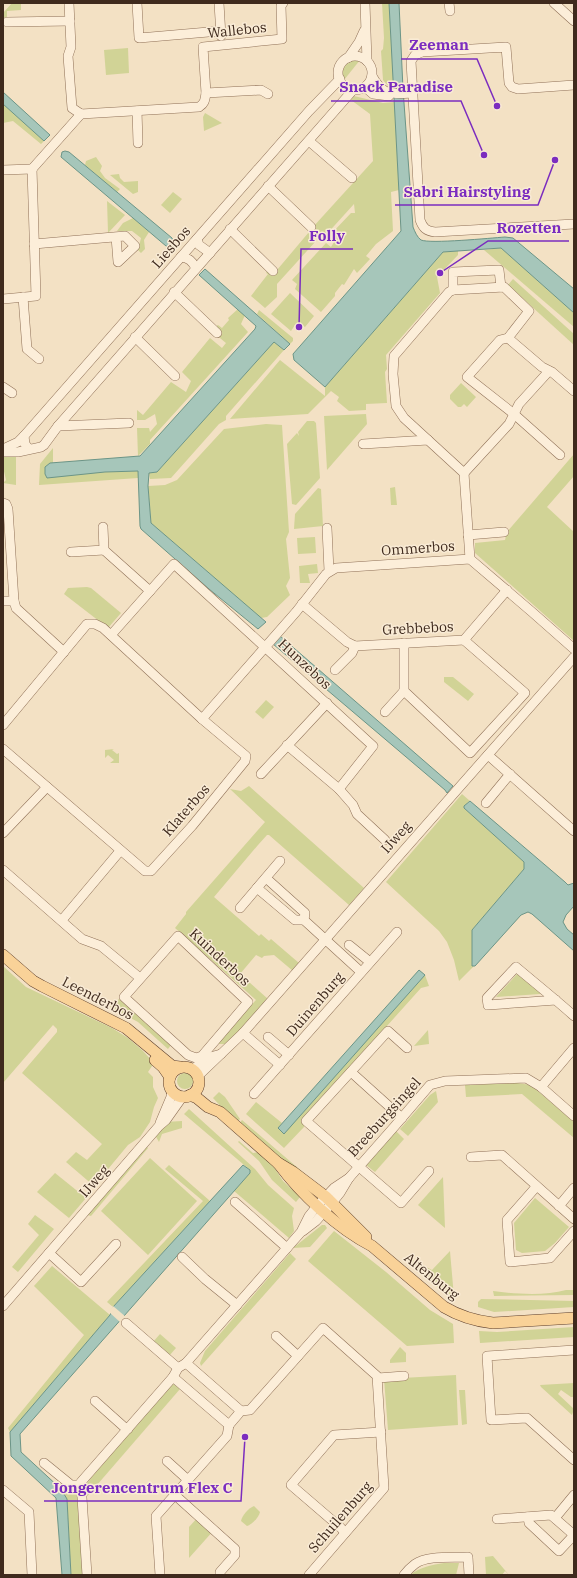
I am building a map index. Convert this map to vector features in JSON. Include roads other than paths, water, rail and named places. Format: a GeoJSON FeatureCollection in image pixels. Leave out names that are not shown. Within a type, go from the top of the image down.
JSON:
{"type":"FeatureCollection","features":[{"type":"Feature","properties":{"kind":"main road","name":"Leenderbos"},"geometry":{"type":"LineString","coordinates":[[3,955],[33,981],[126,1028],[172,1066],[180,1067]]}},
{"type":"Feature","properties":{"kind":"main road","name":"Leenderbos"},"geometry":{"type":"LineString","coordinates":[[3,961],[40,990],[130,1036],[164,1067],[170,1077]]}},
{"type":"Feature","properties":{"kind":"main road"},"geometry":{"type":"LineString","coordinates":[[180,1067],[190,1067],[196,1077],[194,1093],[186,1096],[174,1093],[170,1081],[170,1077],[175,1070],[180,1067]]}},
{"type":"Feature","properties":{"kind":"main road","name":"Altenburg"},"geometry":{"type":"LineString","coordinates":[[196,1077],[220,1112],[278,1164],[288,1177],[320,1209],[362,1241],[372,1246],[444,1307],[468,1318],[493,1323],[574,1318]]}},
{"type":"Feature","properties":{"kind":"main road","name":"Altenburg"},"geometry":{"type":"LineString","coordinates":[[186,1096],[197,1098],[208,1107],[220,1112]]}},
{"type":"Feature","properties":{"kind":"main road","name":"Altenburg"},"geometry":{"type":"LineString","coordinates":[[278,1164],[293,1172],[329,1200],[365,1236],[372,1246]]}},
{"type":"Feature","properties":{"kind":"street"},"geometry":{"type":"LineString","coordinates":[[69,3],[71,47],[68,56],[72,108],[81,114],[199,107],[206,100],[206,93],[261,90],[268,94]]}},
{"type":"Feature","properties":{"kind":"street"},"geometry":{"type":"LineString","coordinates":[[137,3],[139,38],[220,31]]}},
{"type":"Feature","properties":{"kind":"street"},"geometry":{"type":"LineString","coordinates":[[219,3],[221,45]]}},
{"type":"Feature","properties":{"kind":"street","name":"Wallebos"},"geometry":{"type":"LineString","coordinates":[[206,93],[203,47],[282,40],[281,6],[283,3]]}},
{"type":"Feature","properties":{"kind":"street"},"geometry":{"type":"LineString","coordinates":[[365,3],[366,60]]}},
{"type":"Feature","properties":{"kind":"street"},"geometry":{"type":"LineString","coordinates":[[554,3],[574,21]]}},
{"type":"Feature","properties":{"kind":"street"},"geometry":{"type":"LineString","coordinates":[[7,22],[70,21]]}},
{"type":"Feature","properties":{"kind":"street"},"geometry":{"type":"LineString","coordinates":[[353,90],[344,86],[340,79],[339,70],[340,66],[348,58],[359,42],[366,28]]}},
{"type":"Feature","properties":{"kind":"street"},"geometry":{"type":"LineString","coordinates":[[574,85],[518,89],[512,87],[509,83],[506,47],[422,52],[415,54],[411,60],[409,93],[417,147],[420,220],[422,226],[426,230],[435,232],[574,224]]}},
{"type":"Feature","properties":{"kind":"street"},"geometry":{"type":"LineString","coordinates":[[348,58],[357,56],[366,60],[370,65],[372,76],[377,85],[382,91],[392,94]]}},
{"type":"Feature","properties":{"kind":"street"},"geometry":{"type":"LineString","coordinates":[[3,452],[29,449],[44,445],[58,426],[174,292],[353,90],[364,87],[368,84],[372,76]]}},
{"type":"Feature","properties":{"kind":"street","name":"Liesbos"},"geometry":{"type":"LineString","coordinates":[[3,449],[18,442],[24,436],[309,111],[340,79]]}},
{"type":"Feature","properties":{"kind":"street"},"geometry":{"type":"LineString","coordinates":[[364,87],[373,94],[388,96],[392,94],[409,93]]}},
{"type":"Feature","properties":{"kind":"street"},"geometry":{"type":"LineString","coordinates":[[137,111],[138,143]]}},
{"type":"Feature","properties":{"kind":"street"},"geometry":{"type":"LineString","coordinates":[[3,299],[36,296],[32,169],[81,114]]}},
{"type":"Feature","properties":{"kind":"street"},"geometry":{"type":"LineString","coordinates":[[309,141],[352,178]]}},
{"type":"Feature","properties":{"kind":"street"},"geometry":{"type":"LineString","coordinates":[[3,170],[32,169]]}},
{"type":"Feature","properties":{"kind":"street"},"geometry":{"type":"LineString","coordinates":[[268,186],[311,227]]}},
{"type":"Feature","properties":{"kind":"street"},"geometry":{"type":"LineString","coordinates":[[230,229],[273,271]]}},
{"type":"Feature","properties":{"kind":"street"},"geometry":{"type":"LineString","coordinates":[[34,244],[116,237]]}},
{"type":"Feature","properties":{"kind":"street"},"geometry":{"type":"LineString","coordinates":[[197,239],[199,245],[210,253]]}},
{"type":"Feature","properties":{"kind":"street"},"geometry":{"type":"LineString","coordinates":[[181,257],[191,260],[196,268]]}},
{"type":"Feature","properties":{"kind":"street"},"geometry":{"type":"LineString","coordinates":[[454,290],[453,272],[499,270],[502,287],[530,311],[508,338],[500,340],[467,377],[514,414],[560,455]]}},
{"type":"Feature","properties":{"kind":"street"},"geometry":{"type":"LineString","coordinates":[[470,559],[464,473],[404,418],[396,406],[393,374],[394,356],[449,292],[454,290],[502,287]]}},
{"type":"Feature","properties":{"kind":"street"},"geometry":{"type":"LineString","coordinates":[[174,292],[217,332]]}},
{"type":"Feature","properties":{"kind":"street"},"geometry":{"type":"LineString","coordinates":[[23,297],[27,349],[39,359]]}},
{"type":"Feature","properties":{"kind":"street"},"geometry":{"type":"LineString","coordinates":[[135,337],[175,376]]}},
{"type":"Feature","properties":{"kind":"street"},"geometry":{"type":"LineString","coordinates":[[508,338],[542,367],[574,391]]}},
{"type":"Feature","properties":{"kind":"street"},"geometry":{"type":"LineString","coordinates":[[464,473],[509,424],[519,404],[549,371]]}},
{"type":"Feature","properties":{"kind":"street"},"geometry":{"type":"LineString","coordinates":[[3,387],[12,393]]}},
{"type":"Feature","properties":{"kind":"street"},"geometry":{"type":"LineString","coordinates":[[58,426],[129,423]]}},
{"type":"Feature","properties":{"kind":"street"},"geometry":{"type":"LineString","coordinates":[[24,436],[29,449]]}},
{"type":"Feature","properties":{"kind":"street"},"geometry":{"type":"LineString","coordinates":[[363,444],[428,440]]}},
{"type":"Feature","properties":{"kind":"street"},"geometry":{"type":"LineString","coordinates":[[3,503],[6,504],[8,508],[14,601],[16,608],[64,652]]}},
{"type":"Feature","properties":{"kind":"street"},"geometry":{"type":"LineString","coordinates":[[103,527],[104,550]]}},
{"type":"Feature","properties":{"kind":"street"},"geometry":{"type":"LineString","coordinates":[[202,719],[329,571],[327,528]]}},
{"type":"Feature","properties":{"kind":"street"},"geometry":{"type":"LineString","coordinates":[[468,535],[504,532]]}},
{"type":"Feature","properties":{"kind":"street"},"geometry":{"type":"LineString","coordinates":[[71,552],[104,550],[150,591]]}},
{"type":"Feature","properties":{"kind":"street","name":"Ommerbos"},"geometry":{"type":"LineString","coordinates":[[329,571],[336,568],[470,559],[574,650]]}},
{"type":"Feature","properties":{"kind":"street"},"geometry":{"type":"LineString","coordinates":[[111,635],[174,564],[265,646]]}},
{"type":"Feature","properties":{"kind":"street","name":"Grebbebos"},"geometry":{"type":"LineString","coordinates":[[355,646],[464,640],[507,590]]}},
{"type":"Feature","properties":{"kind":"street"},"geometry":{"type":"LineString","coordinates":[[3,601],[14,601]]}},
{"type":"Feature","properties":{"kind":"street"},"geometry":{"type":"LineString","coordinates":[[302,604],[347,642],[355,646],[352,653],[335,670]]}},
{"type":"Feature","properties":{"kind":"street","name":"Klaterbos"},"geometry":{"type":"LineString","coordinates":[[3,725],[87,624],[95,624],[103,628],[202,719],[246,756],[245,761],[192,826],[151,871],[145,871],[3,749]]}},
{"type":"Feature","properties":{"kind":"street"},"geometry":{"type":"LineString","coordinates":[[404,691],[470,753],[525,693],[464,640]]}},
{"type":"Feature","properties":{"kind":"street"},"geometry":{"type":"LineString","coordinates":[[385,712],[404,691],[404,643]]}},
{"type":"Feature","properties":{"kind":"street","name":"Hunzebos"},"geometry":{"type":"LineString","coordinates":[[265,646],[373,746],[338,789]]}},
{"type":"Feature","properties":{"kind":"street","name":"IJweg"},"geometry":{"type":"LineString","coordinates":[[196,1077],[244,1033],[574,657]]}},
{"type":"Feature","properties":{"kind":"street","name":"Hunzebos"},"geometry":{"type":"LineString","coordinates":[[261,774],[326,703]]}},
{"type":"Feature","properties":{"kind":"street"},"geometry":{"type":"LineString","coordinates":[[287,745],[338,789],[353,805],[357,814],[385,840]]}},
{"type":"Feature","properties":{"kind":"street"},"geometry":{"type":"LineString","coordinates":[[488,755],[574,831]]}},
{"type":"Feature","properties":{"kind":"street"},"geometry":{"type":"LineString","coordinates":[[486,804],[510,774]]}},
{"type":"Feature","properties":{"kind":"street"},"geometry":{"type":"LineString","coordinates":[[3,833],[47,787]]}},
{"type":"Feature","properties":{"kind":"street"},"geometry":{"type":"LineString","coordinates":[[62,920],[120,851]]}},
{"type":"Feature","properties":{"kind":"street"},"geometry":{"type":"LineString","coordinates":[[240,908],[280,861]]}},
{"type":"Feature","properties":{"kind":"street"},"geometry":{"type":"LineString","coordinates":[[3,870],[82,939],[101,946],[140,978]]}},
{"type":"Feature","properties":{"kind":"street"},"geometry":{"type":"LineString","coordinates":[[266,878],[305,913],[304,920]]}},
{"type":"Feature","properties":{"kind":"street"},"geometry":{"type":"LineString","coordinates":[[257,888],[295,920],[304,920],[326,939]]}},
{"type":"Feature","properties":{"kind":"street","name":"Duinenburg"},"geometry":{"type":"LineString","coordinates":[[254,1094],[397,932]]}},
{"type":"Feature","properties":{"kind":"street","name":"Kuinderbos"},"geometry":{"type":"LineString","coordinates":[[178,936],[248,1002],[202,1056],[196,1058],[188,1055],[124,997],[140,978],[178,936]]}},
{"type":"Feature","properties":{"kind":"street","name":"Duinenburg"},"geometry":{"type":"LineString","coordinates":[[326,939],[361,972]]}},
{"type":"Feature","properties":{"kind":"street"},"geometry":{"type":"LineString","coordinates":[[349,945],[370,962]]}},
{"type":"Feature","properties":{"kind":"street"},"geometry":{"type":"LineString","coordinates":[[556,1000],[488,1005],[487,998],[516,967],[556,1000],[574,1016]]}},
{"type":"Feature","properties":{"kind":"street"},"geometry":{"type":"LineString","coordinates":[[407,1048],[388,1031],[306,1121],[358,1167],[401,1202],[429,1171]]}},
{"type":"Feature","properties":{"kind":"street"},"geometry":{"type":"LineString","coordinates":[[244,1033],[280,1065]]}},
{"type":"Feature","properties":{"kind":"street","name":"Duinenburg"},"geometry":{"type":"LineString","coordinates":[[268,1037],[289,1055]]}},
{"type":"Feature","properties":{"kind":"street"},"geometry":{"type":"LineString","coordinates":[[541,1087],[574,1048]]}},
{"type":"Feature","properties":{"kind":"street"},"geometry":{"type":"LineString","coordinates":[[351,1072],[402,1118]]}},
{"type":"Feature","properties":{"kind":"street","name":"Breeburgsingel"},"geometry":{"type":"LineString","coordinates":[[81,1485],[84,1478],[182,1365],[287,1248],[300,1232],[309,1216],[340,1193],[358,1167],[430,1085],[438,1082],[520,1077],[531,1080],[541,1087],[574,1116]]}},
{"type":"Feature","properties":{"kind":"street","name":"IJweg"},"geometry":{"type":"LineString","coordinates":[[159,1126],[162,1115],[171,1097],[172,1090]]}},
{"type":"Feature","properties":{"kind":"street","name":"IJweg"},"geometry":{"type":"LineString","coordinates":[[3,1306],[186,1096]]}},
{"type":"Feature","properties":{"kind":"street"},"geometry":{"type":"LineString","coordinates":[[471,1157],[502,1155],[536,1187],[574,1219]]}},
{"type":"Feature","properties":{"kind":"street"},"geometry":{"type":"LineString","coordinates":[[536,1187],[507,1220],[510,1262],[550,1258],[574,1231]]}},
{"type":"Feature","properties":{"kind":"street"},"geometry":{"type":"LineString","coordinates":[[559,1206],[574,1188]]}},
{"type":"Feature","properties":{"kind":"street"},"geometry":{"type":"LineString","coordinates":[[235,1202],[287,1248]]}},
{"type":"Feature","properties":{"kind":"street"},"geometry":{"type":"LineString","coordinates":[[49,1253],[81,1282],[116,1244]]}},
{"type":"Feature","properties":{"kind":"street"},"geometry":{"type":"LineString","coordinates":[[182,1258],[237,1305]]}},
{"type":"Feature","properties":{"kind":"street"},"geometry":{"type":"LineString","coordinates":[[126,1323],[241,1411]]}},
{"type":"Feature","properties":{"kind":"street"},"geometry":{"type":"LineString","coordinates":[[160,1575],[156,1516],[227,1436],[229,1425],[241,1411],[250,1410],[323,1328],[378,1376],[378,1378],[404,1376]]}},
{"type":"Feature","properties":{"kind":"street"},"geometry":{"type":"LineString","coordinates":[[276,1336],[298,1356]]}},
{"type":"Feature","properties":{"kind":"street"},"geometry":{"type":"LineString","coordinates":[[574,1350],[487,1356],[491,1420],[527,1418],[574,1460]]}},
{"type":"Feature","properties":{"kind":"street"},"geometry":{"type":"LineString","coordinates":[[173,1377],[229,1425]]}},
{"type":"Feature","properties":{"kind":"street","name":"Schuilenburg"},"geometry":{"type":"LineString","coordinates":[[309,1575],[384,1488],[378,1378]]}},
{"type":"Feature","properties":{"kind":"street"},"geometry":{"type":"LineString","coordinates":[[95,1401],[128,1429]]}},
{"type":"Feature","properties":{"kind":"street"},"geometry":{"type":"LineString","coordinates":[[345,1533],[291,1485],[334,1435],[382,1432]]}},
{"type":"Feature","properties":{"kind":"street"},"geometry":{"type":"LineString","coordinates":[[167,1461],[188,1480]]}},
{"type":"Feature","properties":{"kind":"street"},"geometry":{"type":"LineString","coordinates":[[44,1463],[71,1486],[81,1485],[87,1575]]}},
{"type":"Feature","properties":{"kind":"street"},"geometry":{"type":"LineString","coordinates":[[3,1490],[28,1512],[32,1575]]}},
{"type":"Feature","properties":{"kind":"street"},"geometry":{"type":"LineString","coordinates":[[175,1495],[234,1547],[236,1552],[235,1555],[220,1572],[220,1575]]}},
{"type":"Feature","properties":{"kind":"street"},"geometry":{"type":"LineString","coordinates":[[555,1518],[574,1495]]}},
{"type":"Feature","properties":{"kind":"street"},"geometry":{"type":"LineString","coordinates":[[497,1519],[551,1515],[574,1535],[559,1551],[529,1523],[528,1517]]}},
{"type":"Feature","properties":{"kind":"street"},"geometry":{"type":"LineString","coordinates":[[404,1575],[415,1564],[421,1561],[429,1559],[468,1557],[469,1575]]}},
{"type":"Feature","properties":{"kind":"place","name":"Zeeman"},"geometry":{"type":"Point","coordinates":[497,106]}},
{"type":"Feature","properties":{"kind":"place","name":"Snack Paradise"},"geometry":{"type":"Point","coordinates":[484,155]}},
{"type":"Feature","properties":{"kind":"place","name":"Sabri Hairstyling"},"geometry":{"type":"Point","coordinates":[555,160]}},
{"type":"Feature","properties":{"kind":"place","name":"Rozetten"},"geometry":{"type":"Point","coordinates":[440,273]}},
{"type":"Feature","properties":{"kind":"place","name":"Folly"},"geometry":{"type":"Point","coordinates":[299,327]}},
{"type":"Feature","properties":{"kind":"place","name":"Jongerencentrum Flex C"},"geometry":{"type":"Point","coordinates":[245,1437]}}]}
